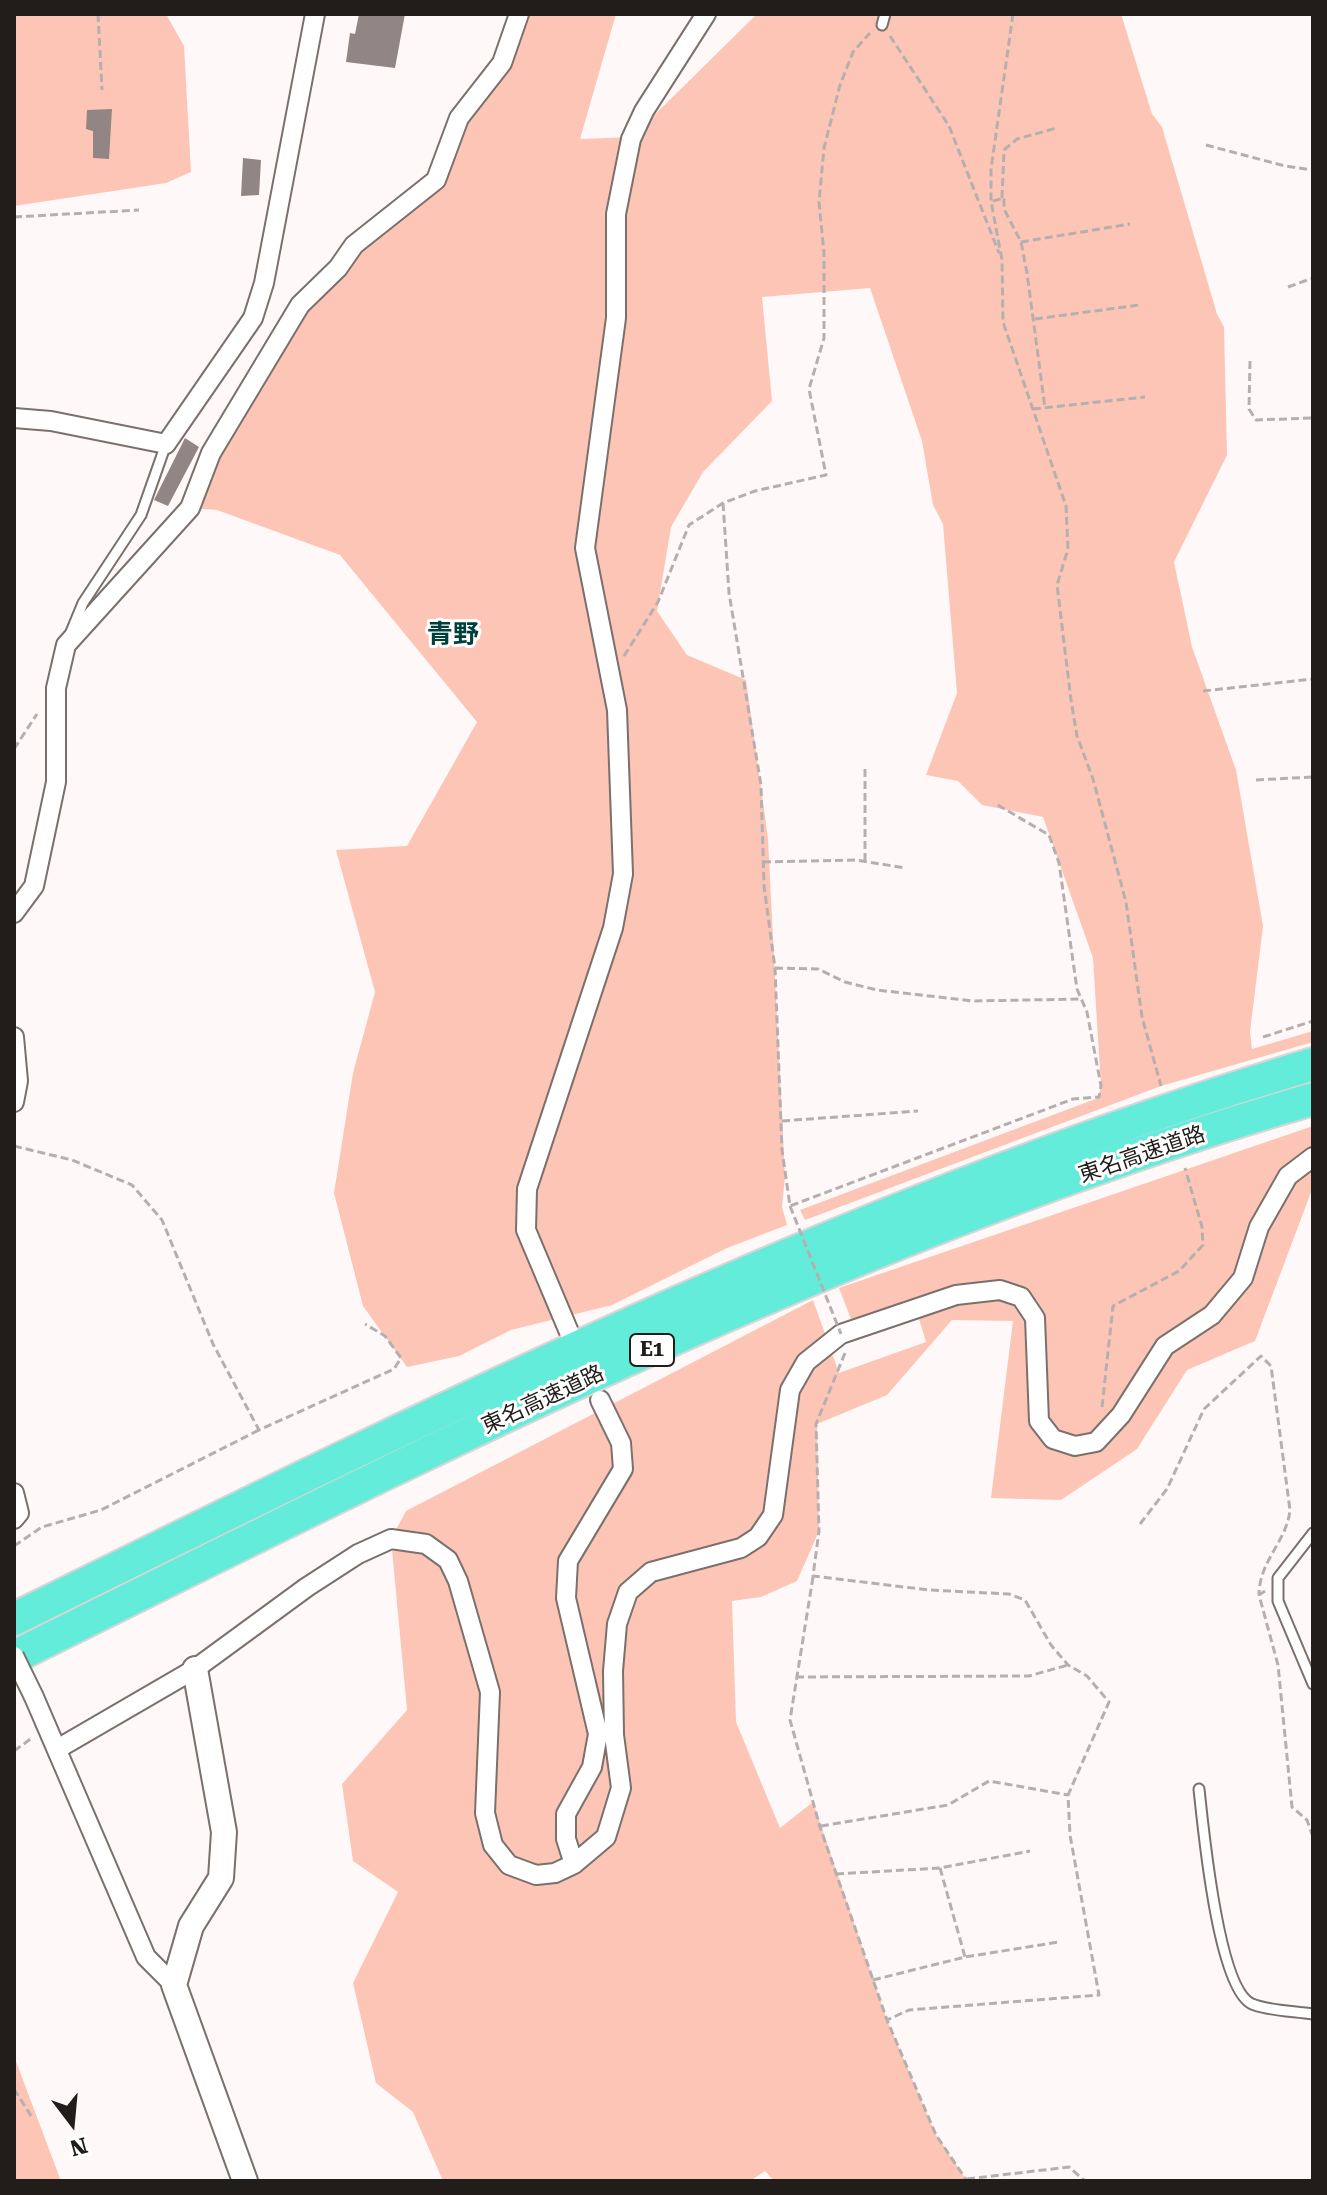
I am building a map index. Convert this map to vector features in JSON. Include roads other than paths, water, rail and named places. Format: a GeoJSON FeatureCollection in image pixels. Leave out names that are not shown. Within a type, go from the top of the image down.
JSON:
{"type":"FeatureCollection","features":[{"type":"Feature","properties":{"kind":"highway","name":"東名高速道路"},"geometry":{"type":"LineString","coordinates":[[14,1619],[488,1387],[753,1268],[931,1193],[1313,1064]]}},
{"type":"Feature","properties":{"kind":"highway","name":"東名高速道路"},"geometry":{"type":"LineString","coordinates":[[14,1656],[489,1424],[764,1300],[1112,1165],[1313,1099]]}},
{"type":"Feature","properties":{"kind":"street"},"geometry":{"type":"LineString","coordinates":[[14,418],[51,421],[166,444],[253,318],[264,283],[315,14]]}},
{"type":"Feature","properties":{"kind":"street"},"geometry":{"type":"LineString","coordinates":[[14,913],[34,886],[56,782],[56,688],[66,645],[190,508],[211,453],[300,305],[338,268],[354,245],[436,180],[459,118],[502,63],[519,14]]}},
{"type":"Feature","properties":{"kind":"street"},"geometry":{"type":"LineString","coordinates":[[569,1332],[526,1230],[527,1189],[613,928],[623,874],[624,835],[612,673],[585,548],[616,318],[616,214],[631,139],[644,111],[706,14]]}},
{"type":"Feature","properties":{"kind":"street"},"geometry":{"type":"LineString","coordinates":[[14,1037],[18,1081],[14,1102]]}},
{"type":"Feature","properties":{"kind":"street"},"geometry":{"type":"LineString","coordinates":[[59,1748],[195,1669],[307,1587],[358,1554],[391,1539],[426,1544],[448,1560],[458,1581],[490,1692],[485,1813],[493,1845],[509,1865],[536,1875],[555,1873],[574,1864],[606,1837],[621,1788],[614,1735],[613,1671],[617,1624],[628,1592],[651,1572],[741,1548],[758,1537],[773,1515],[790,1390],[806,1362],[841,1334],[956,1295],[1000,1290],[1021,1297],[1035,1318],[1039,1421],[1053,1439],[1075,1446],[1096,1442],[1121,1415],[1165,1346],[1212,1315],[1243,1278],[1259,1227],[1288,1176],[1313,1157]]}},
{"type":"Feature","properties":{"kind":"street"},"geometry":{"type":"LineString","coordinates":[[574,1864],[566,1839],[566,1814],[592,1767],[598,1734],[566,1598],[568,1561],[623,1469],[621,1443],[600,1400]]}},
{"type":"Feature","properties":{"kind":"street"},"geometry":{"type":"LineString","coordinates":[[14,1493],[19,1513],[14,1519]]}},
{"type":"Feature","properties":{"kind":"street"},"geometry":{"type":"LineString","coordinates":[[14,1656],[59,1748],[146,1957],[174,1985],[245,2181]]}},
{"type":"Feature","properties":{"kind":"street"},"geometry":{"type":"LineString","coordinates":[[174,1985],[191,1926],[221,1878],[224,1832],[195,1669]]}},
{"type":"Feature","properties":{"kind":"lane"},"geometry":{"type":"LineString","coordinates":[[882,25],[885,14]]}},
{"type":"Feature","properties":{"kind":"lane"},"geometry":{"type":"LineString","coordinates":[[66,645],[83,603],[141,515],[166,444]]}},
{"type":"Feature","properties":{"kind":"lane"},"geometry":{"type":"LineString","coordinates":[[1313,1533],[1278,1578],[1278,1601],[1313,1684]]}},
{"type":"Feature","properties":{"kind":"lane"},"geometry":{"type":"LineString","coordinates":[[1199,1789],[1215,1912],[1240,1993],[1250,2003],[1313,2014]]}},
{"type":"Feature","properties":{"kind":"district","name":"青野"},"geometry":{"type":"Point","coordinates":[453,635]}}]}
